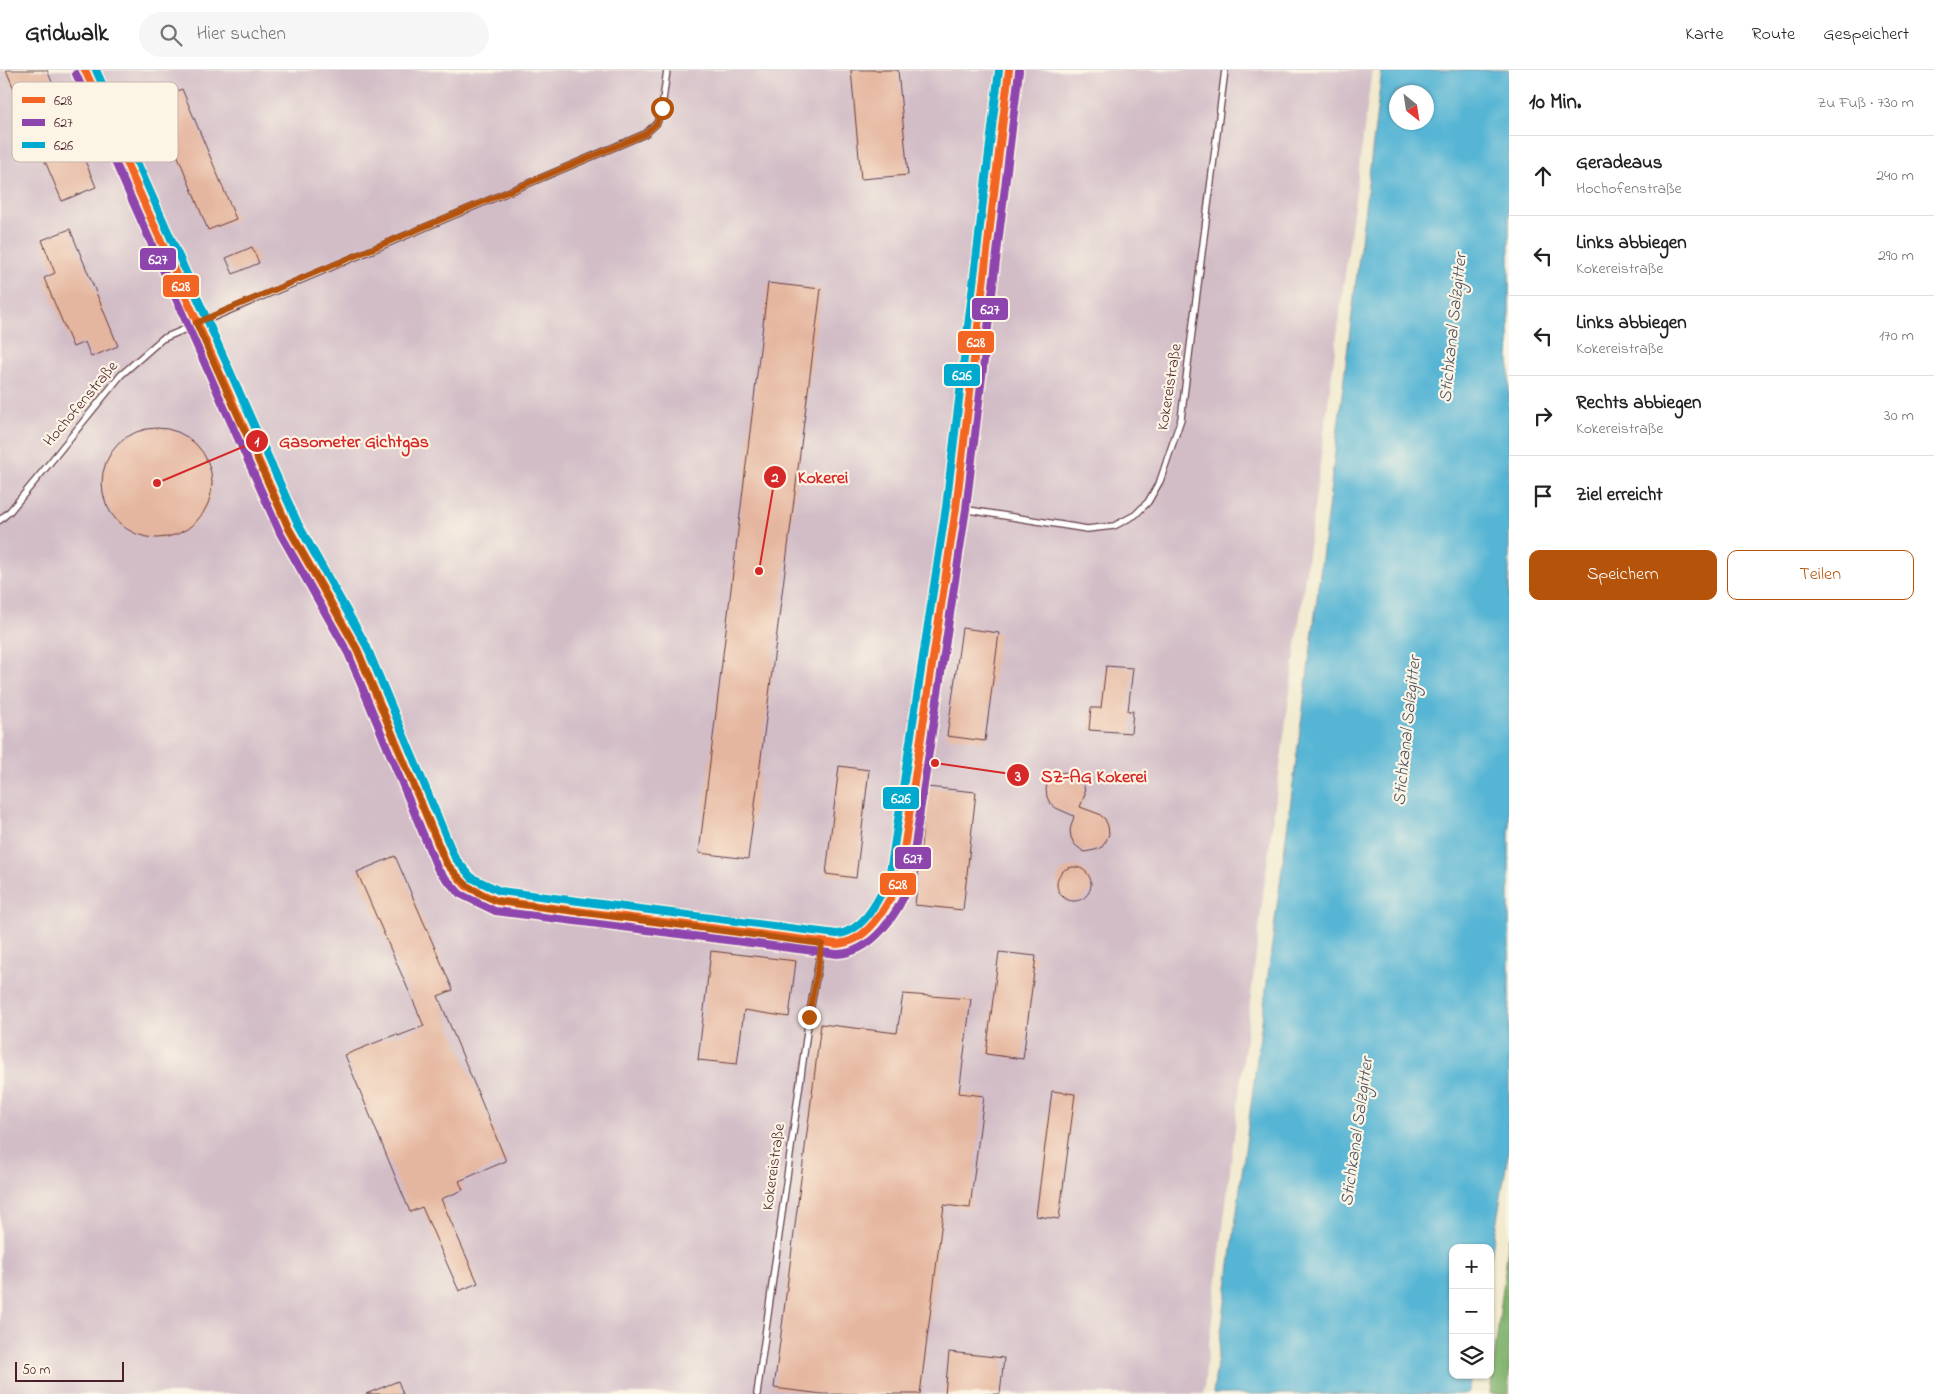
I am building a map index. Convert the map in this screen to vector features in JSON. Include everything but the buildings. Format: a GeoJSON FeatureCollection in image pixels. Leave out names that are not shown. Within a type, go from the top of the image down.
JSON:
{"type":"FeatureCollection","features":[{"type":"Feature","properties":{"kind":"lane"},"geometry":{"type":"LineString","coordinates":[[85,70],[91,82]]}},
{"type":"Feature","properties":{"kind":"lane","name":"Hochofenstraße"},"geometry":{"type":"LineString","coordinates":[[0,520],[10,511],[121,375],[162,338],[645,134],[657,123],[662,108],[667,70]]}},
{"type":"Feature","properties":{"kind":"lane"},"geometry":{"type":"LineString","coordinates":[[127,162],[196,323],[289,529],[357,649],[446,863],[466,886],[480,895],[497,901],[822,944],[842,944],[859,936],[886,908],[899,882],[956,508],[1010,70]]}},
{"type":"Feature","properties":{"kind":"lane","name":"Kokereistraße"},"geometry":{"type":"LineString","coordinates":[[956,508],[1087,529],[1114,526],[1135,515],[1148,502],[1160,481],[1181,419],[1225,70]]}},
{"type":"Feature","properties":{"kind":"lane","name":"Kokereistraße"},"geometry":{"type":"LineString","coordinates":[[757,1394],[809,1017],[822,944]]}},
{"type":"Feature","properties":{"kind":"shaded area"},"geometry":{"type":"Polygon","coordinates":[[[0,70],[1372,70],[1264,888],[1203,1394],[0,1394],[0,70]]]}},
{"type":"Feature","properties":{"kind":"green space"},"geometry":{"type":"Polygon","coordinates":[[[1509,1238],[1509,1394],[1490,1394],[1492,1379],[1494,1379],[1494,1361],[1509,1238]]]}},
{"type":"Feature","properties":{"kind":"water","name":"Stichkanal Salzgitter"},"geometry":{"type":"Polygon","coordinates":[[[1382,70],[1509,70],[1509,1149],[1493,1244],[1449,1244],[1449,1379],[1470,1379],[1468,1394],[1213,1394],[1310,655],[1382,70]]]}},
{"type":"Feature","properties":{"kind":"transit line","name":"628"},"geometry":{"type":"LineString","coordinates":[[85,70],[90,82]]}},
{"type":"Feature","properties":{"kind":"transit line","name":"626"},"geometry":{"type":"LineString","coordinates":[[96,70],[101,82]]}},
{"type":"Feature","properties":{"kind":"transit line","name":"626"},"geometry":{"type":"LineString","coordinates":[[137,162],[298,524],[366,645],[455,858],[472,878],[500,891],[837,934],[855,928],[869,914],[889,879],[946,507],[999,70]]}},
{"type":"Feature","properties":{"kind":"transit line","name":"628"},"geometry":{"type":"LineString","coordinates":[[126,162],[289,529],[357,649],[446,863],[466,886],[497,901],[837,944],[848,942],[867,930],[882,912],[899,882],[956,508],[1009,70]]}},
{"type":"Feature","properties":{"kind":"transit line","name":"627"},"geometry":{"type":"LineString","coordinates":[[115,162],[280,533],[348,653],[438,870],[460,894],[495,911],[837,954],[850,952],[861,947],[882,930],[891,919],[909,884],[966,509],[1019,71]]}},
{"type":"Feature","properties":{"kind":"transit line","name":"627"},"geometry":{"type":"LineString","coordinates":[[76,74],[80,82]]}},
{"type":"Feature","properties":{"kind":"place","name":"Gasometer Gichtgas"},"geometry":{"type":"Point","coordinates":[157,483]}},
{"type":"Feature","properties":{"kind":"place","name":"Kokerei"},"geometry":{"type":"Point","coordinates":[759,571]}},
{"type":"Feature","properties":{"kind":"place","name":"SZ-AG Kokerei"},"geometry":{"type":"Point","coordinates":[935,763]}},
{"type":"Feature","properties":{"kind":"route"},"geometry":{"type":"LineString","coordinates":[[662,108],[657,123],[645,134],[196,323],[289,529],[357,649],[446,863],[466,886],[480,895],[497,901],[822,944],[809,1017]]}}]}
